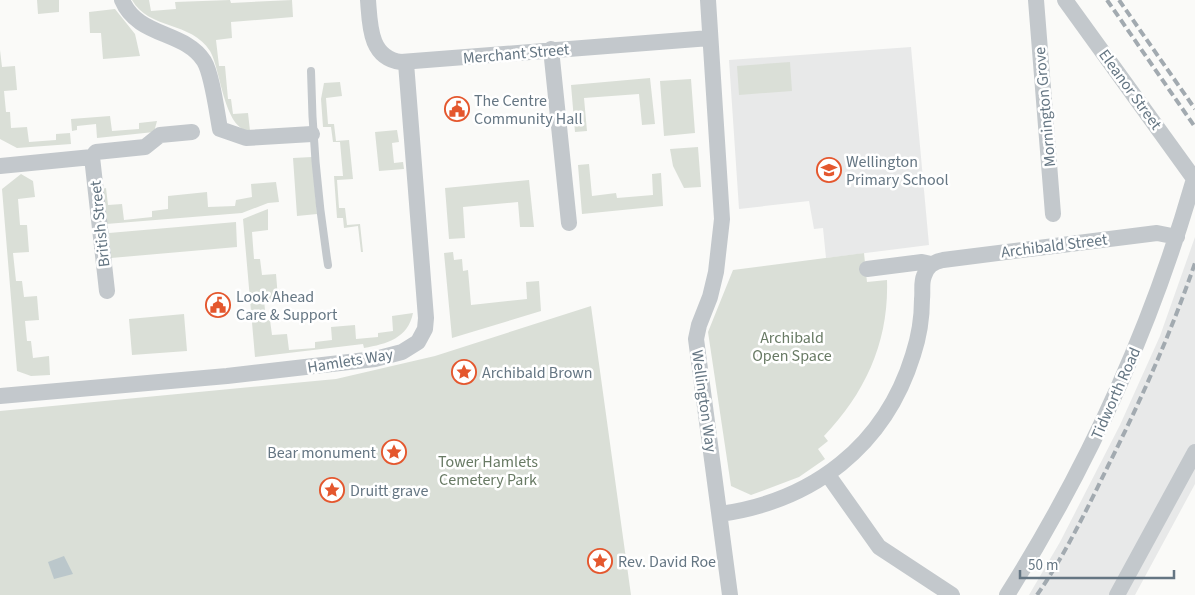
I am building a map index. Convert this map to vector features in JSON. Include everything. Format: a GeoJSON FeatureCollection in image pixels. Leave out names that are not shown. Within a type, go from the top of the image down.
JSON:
{"type":"FeatureCollection","features":[{"type":"Feature","properties":{"kind":"street"},"geometry":{"type":"LineString","coordinates":[[122,0],[132,18],[148,28],[188,47],[204,61],[220,129],[246,138],[312,134]]}},
{"type":"Feature","properties":{"kind":"street","name":"Merchant Street"},"geometry":{"type":"LineString","coordinates":[[368,0],[371,36],[374,43],[389,58],[406,62],[710,38]]}},
{"type":"Feature","properties":{"kind":"street","name":"Wellington Way"},"geometry":{"type":"LineString","coordinates":[[708,0],[722,219],[716,272],[696,339],[730,595]]}},
{"type":"Feature","properties":{"kind":"street","name":"Mornington Grove"},"geometry":{"type":"LineString","coordinates":[[1036,0],[1053,214]]}},
{"type":"Feature","properties":{"kind":"street","name":"Eleanor Street"},"geometry":{"type":"LineString","coordinates":[[1065,0],[1195,179]]}},
{"type":"Feature","properties":{"kind":"street"},"geometry":{"type":"LineString","coordinates":[[552,50],[569,223]]}},
{"type":"Feature","properties":{"kind":"street","name":"Hamlets Way"},"geometry":{"type":"LineString","coordinates":[[0,396],[227,376],[375,359],[402,352],[418,342],[425,329],[426,318],[406,62]]}},
{"type":"Feature","properties":{"kind":"street","name":"British Street"},"geometry":{"type":"LineString","coordinates":[[106,291],[92,157],[96,152],[146,147],[160,135],[192,132]]}},
{"type":"Feature","properties":{"kind":"street","name":"British Street"},"geometry":{"type":"LineString","coordinates":[[0,166],[92,157]]}},
{"type":"Feature","properties":{"kind":"street","name":"Tidworth Road"},"geometry":{"type":"LineString","coordinates":[[1007,595],[1080,471],[1123,380],[1178,237],[1195,179]]}},
{"type":"Feature","properties":{"kind":"street","name":"Archibald Street"},"geometry":{"type":"LineString","coordinates":[[867,269],[922,262],[931,264],[943,260],[1122,236],[1157,233],[1178,237]]}},
{"type":"Feature","properties":{"kind":"street"},"geometry":{"type":"LineString","coordinates":[[720,514],[767,505],[788,497],[828,475],[862,443],[888,410],[913,354],[920,321],[923,277],[931,264]]}},
{"type":"Feature","properties":{"kind":"street"},"geometry":{"type":"LineString","coordinates":[[1117,595],[1195,452]]}},
{"type":"Feature","properties":{"kind":"street"},"geometry":{"type":"LineString","coordinates":[[828,475],[879,548],[952,595]]}},
{"type":"Feature","properties":{"kind":"lane"},"geometry":{"type":"LineString","coordinates":[[311,71],[312,134],[328,265]]}},
{"type":"Feature","properties":{"kind":"shaded area","name":"Wellington Primary School"},"geometry":{"type":"Polygon","coordinates":[[[911,47],[929,245],[826,258],[823,228],[814,229],[809,201],[739,209],[729,60],[911,47]]]}},
{"type":"Feature","properties":{"kind":"shaded area"},"geometry":{"type":"Polygon","coordinates":[[[1195,237],[1195,484],[1135,595],[1029,595],[1060,542],[1120,425],[1160,336],[1195,237]]]}},
{"type":"Feature","properties":{"kind":"shaded area"},"geometry":{"type":"Polygon","coordinates":[[[64,556],[73,574],[54,579],[48,562],[64,556]]]}},
{"type":"Feature","properties":{"kind":"green space"},"geometry":{"type":"Polygon","coordinates":[[[37,0],[59,0],[59,12],[38,14],[37,0]]]}},
{"type":"Feature","properties":{"kind":"green space"},"geometry":{"type":"Polygon","coordinates":[[[132,0],[149,0],[151,11],[176,9],[175,2],[230,0],[231,3],[292,0],[293,17],[231,22],[232,38],[216,40],[219,66],[225,66],[228,99],[231,99],[233,114],[248,113],[250,131],[241,128],[234,121],[224,98],[214,60],[202,41],[149,16],[139,10],[132,0]]]}},
{"type":"Feature","properties":{"kind":"green space"},"geometry":{"type":"Polygon","coordinates":[[[115,9],[135,34],[140,56],[103,59],[101,33],[90,33],[89,12],[115,9]]]}},
{"type":"Feature","properties":{"kind":"green space"},"geometry":{"type":"Polygon","coordinates":[[[0,50],[2,67],[15,66],[17,90],[4,91],[6,112],[10,112],[11,128],[27,127],[29,142],[56,140],[56,134],[70,133],[71,144],[17,148],[0,139],[0,50]]]}},
{"type":"Feature","properties":{"kind":"green space"},"geometry":{"type":"Polygon","coordinates":[[[790,62],[792,91],[739,95],[737,66],[790,62]]]}},
{"type":"Feature","properties":{"kind":"green space"},"geometry":{"type":"Polygon","coordinates":[[[650,78],[655,124],[642,125],[639,94],[584,98],[587,131],[575,132],[571,85],[650,78]]]}},
{"type":"Feature","properties":{"kind":"green space"},"geometry":{"type":"Polygon","coordinates":[[[691,79],[695,133],[664,136],[660,81],[691,79]]]}},
{"type":"Feature","properties":{"kind":"green space"},"geometry":{"type":"Polygon","coordinates":[[[340,82],[342,96],[326,98],[328,124],[334,124],[336,141],[349,140],[353,179],[337,180],[339,208],[345,208],[347,225],[360,224],[363,252],[361,252],[358,226],[344,228],[343,218],[337,218],[334,176],[343,176],[340,142],[333,142],[331,127],[323,127],[321,99],[324,83],[340,82]]]}},
{"type":"Feature","properties":{"kind":"green space"},"geometry":{"type":"Polygon","coordinates":[[[110,116],[112,131],[139,129],[139,123],[157,121],[154,132],[97,138],[96,124],[77,126],[77,130],[72,131],[71,119],[110,116]]]}},
{"type":"Feature","properties":{"kind":"green space"},"geometry":{"type":"Polygon","coordinates":[[[397,130],[399,142],[392,143],[394,163],[403,162],[404,169],[379,171],[375,132],[397,130]]]}},
{"type":"Feature","properties":{"kind":"green space"},"geometry":{"type":"Polygon","coordinates":[[[698,147],[701,187],[684,188],[673,166],[670,149],[698,147]]]}},
{"type":"Feature","properties":{"kind":"green space"},"geometry":{"type":"Polygon","coordinates":[[[312,157],[317,214],[297,216],[293,158],[312,157]]]}},
{"type":"Feature","properties":{"kind":"green space"},"geometry":{"type":"Polygon","coordinates":[[[589,164],[592,196],[616,193],[617,198],[653,195],[652,174],[661,173],[663,206],[582,214],[578,165],[589,164]]]}},
{"type":"Feature","properties":{"kind":"green space"},"geometry":{"type":"Polygon","coordinates":[[[21,174],[33,181],[35,197],[18,199],[20,225],[27,225],[29,252],[13,253],[16,281],[22,281],[24,297],[37,296],[39,320],[25,321],[27,341],[31,341],[33,358],[49,356],[50,375],[31,376],[17,371],[2,189],[21,174]]]}},
{"type":"Feature","properties":{"kind":"green space"},"geometry":{"type":"Polygon","coordinates":[[[529,180],[534,227],[520,227],[518,202],[463,207],[465,238],[449,239],[445,188],[529,180]]]}},
{"type":"Feature","properties":{"kind":"green space"},"geometry":{"type":"Polygon","coordinates":[[[276,182],[279,202],[268,203],[242,213],[106,224],[102,189],[106,188],[108,205],[122,204],[124,220],[152,217],[152,211],[168,209],[168,196],[207,192],[208,207],[235,206],[236,200],[252,197],[251,184],[276,182]]]}},
{"type":"Feature","properties":{"kind":"green space"},"geometry":{"type":"Polygon","coordinates":[[[268,209],[268,230],[252,232],[254,259],[260,259],[262,275],[276,274],[278,298],[264,300],[266,320],[270,320],[272,335],[287,334],[289,350],[315,348],[315,342],[332,340],[331,327],[355,325],[356,339],[378,337],[378,333],[393,331],[392,316],[413,313],[410,322],[401,334],[388,342],[364,348],[363,344],[255,357],[243,219],[268,209]]]}},
{"type":"Feature","properties":{"kind":"green space"},"geometry":{"type":"Polygon","coordinates":[[[236,222],[237,247],[111,258],[109,233],[236,222]]]}},
{"type":"Feature","properties":{"kind":"green space"},"geometry":{"type":"Polygon","coordinates":[[[453,252],[454,260],[462,259],[463,271],[468,270],[471,305],[527,299],[526,282],[539,281],[541,311],[452,338],[444,253],[453,252]]]}},
{"type":"Feature","properties":{"kind":"green space","name":"Archibald Open Space"},"geometry":{"type":"Polygon","coordinates":[[[864,253],[867,282],[887,280],[884,324],[879,345],[863,383],[852,402],[824,436],[828,441],[818,449],[825,459],[799,477],[751,495],[731,486],[708,332],[733,270],[864,253]]]}},
{"type":"Feature","properties":{"kind":"green space","name":"Tower Hamlets Cemetery Park"},"geometry":{"type":"Polygon","coordinates":[[[591,306],[631,595],[0,595],[0,411],[336,379],[435,356],[591,306]]]}},
{"type":"Feature","properties":{"kind":"green space"},"geometry":{"type":"Polygon","coordinates":[[[184,314],[187,351],[132,355],[129,319],[184,314]]]}},
{"type":"Feature","properties":{"kind":"railway"},"geometry":{"type":"LineString","coordinates":[[1107,0],[1195,127]]}},
{"type":"Feature","properties":{"kind":"railway"},"geometry":{"type":"LineString","coordinates":[[1119,0],[1195,109]]}},
{"type":"Feature","properties":{"kind":"railway"},"geometry":{"type":"LineString","coordinates":[[1037,595],[1075,532],[1132,416],[1166,341],[1195,263]]}},
{"type":"Feature","properties":{"kind":"place","name":"The Centre Community Hall"},"geometry":{"type":"Point","coordinates":[457,109]}},
{"type":"Feature","properties":{"kind":"place","name":"Wellington Primary School"},"geometry":{"type":"Point","coordinates":[829,170]}},
{"type":"Feature","properties":{"kind":"place","name":"Look Ahead Care & Support"},"geometry":{"type":"Point","coordinates":[218,305]}},
{"type":"Feature","properties":{"kind":"place","name":"Archibald Brown"},"geometry":{"type":"Point","coordinates":[464,372]}},
{"type":"Feature","properties":{"kind":"place","name":"Bear monument"},"geometry":{"type":"Point","coordinates":[394,452]}},
{"type":"Feature","properties":{"kind":"place","name":"Druitt grave"},"geometry":{"type":"Point","coordinates":[332,490]}},
{"type":"Feature","properties":{"kind":"place","name":"Rev. David Roe"},"geometry":{"type":"Point","coordinates":[600,561]}}]}
